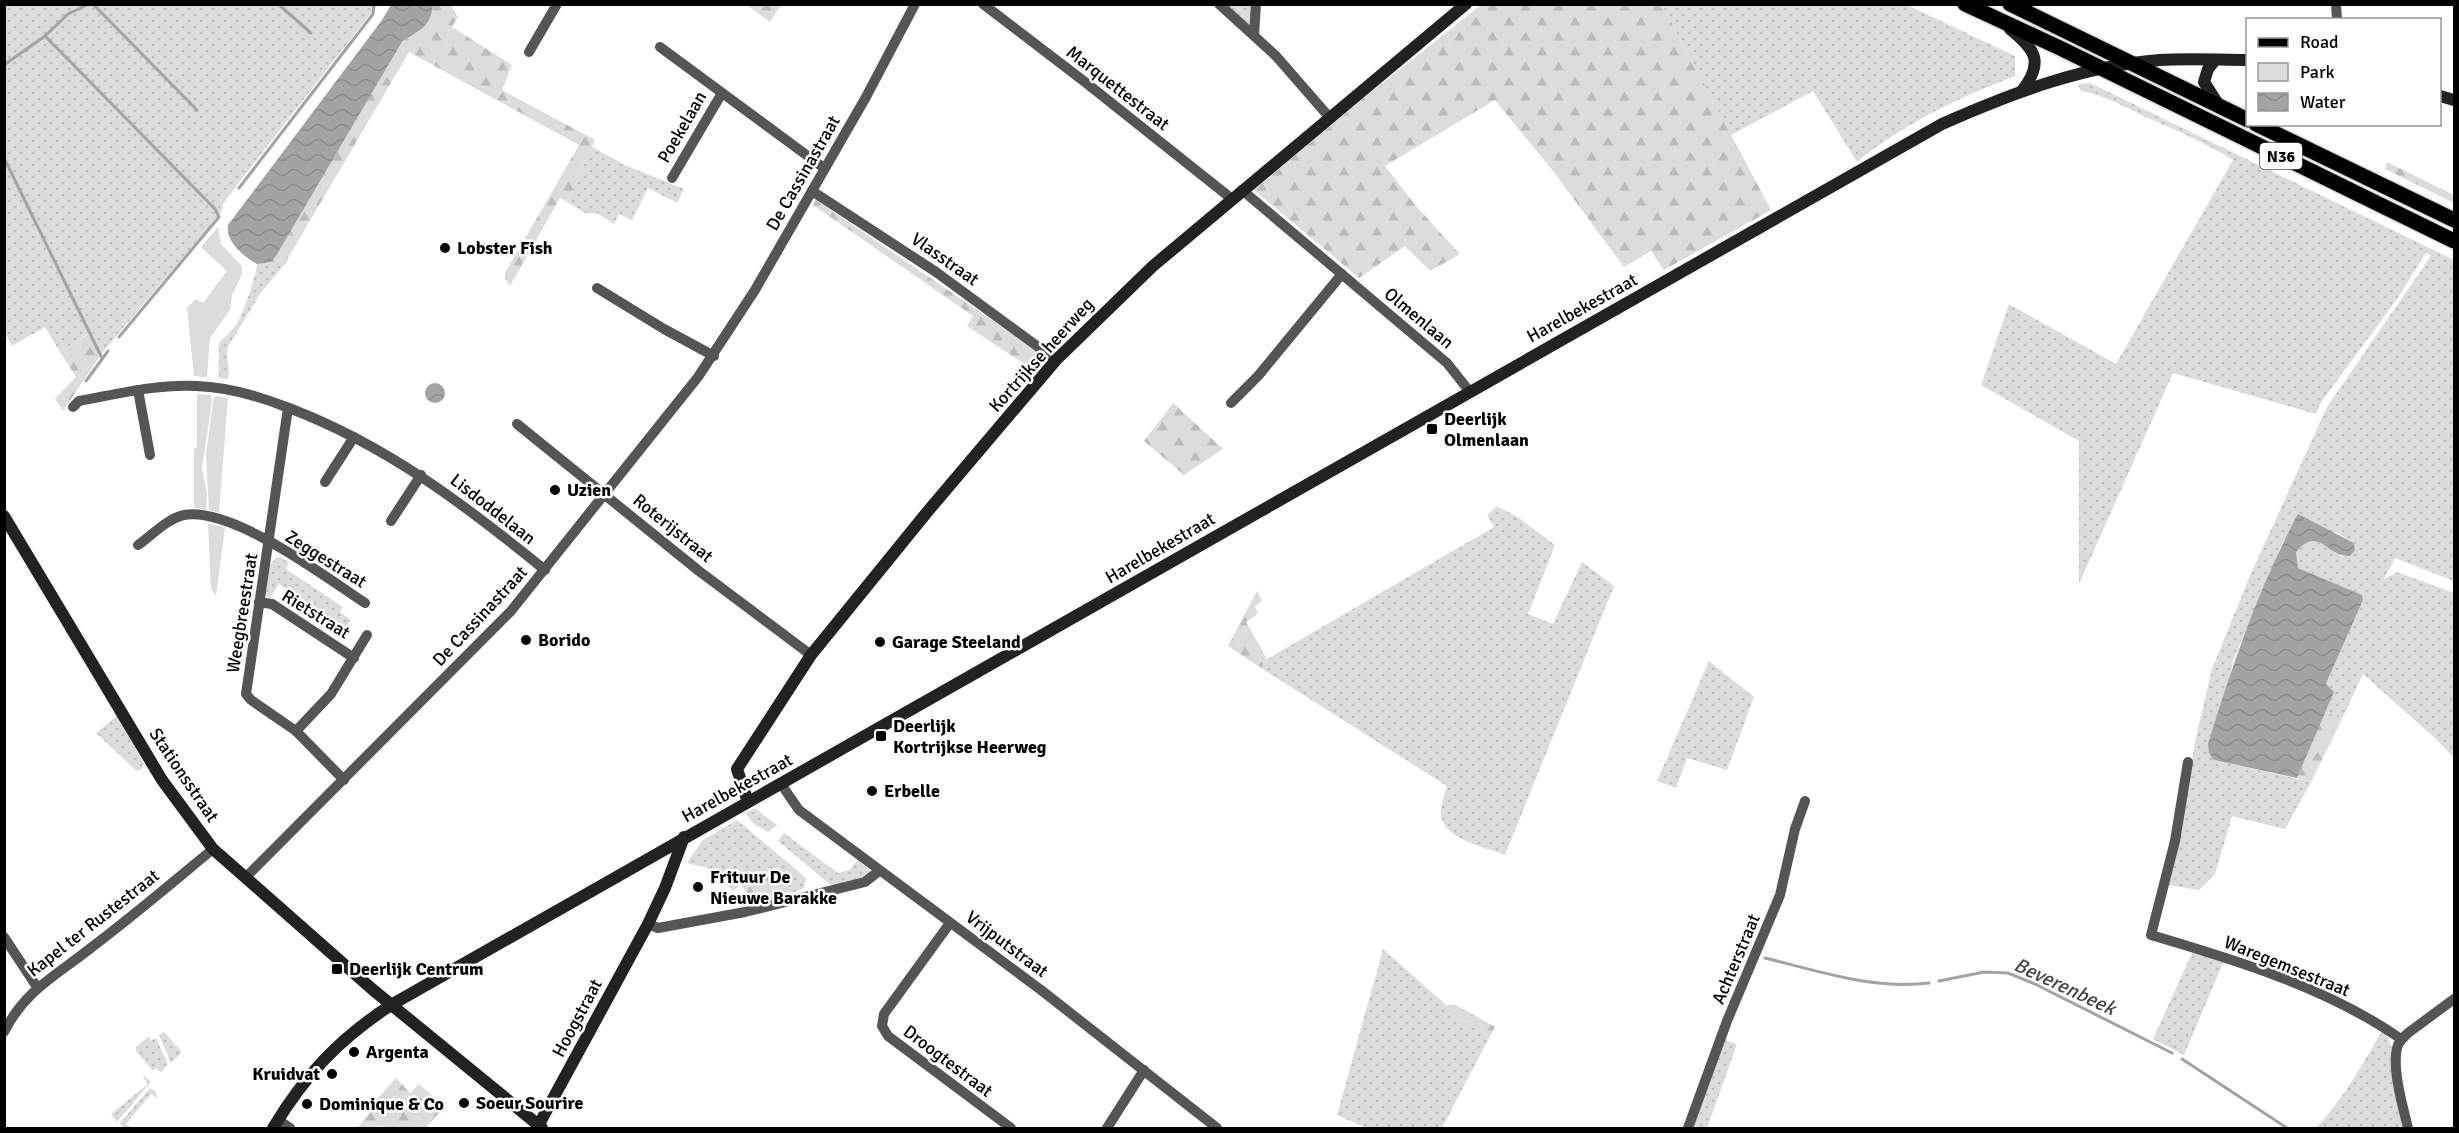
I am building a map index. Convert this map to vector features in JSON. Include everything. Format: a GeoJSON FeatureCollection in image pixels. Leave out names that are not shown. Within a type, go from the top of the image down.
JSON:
{"type":"FeatureCollection","features":[{"type":"Feature","properties":{"kind":"main road","name":"N36"},"geometry":{"type":"LineString","coordinates":[[1965,4],[2004,24],[2108,66],[2454,241]]}},
{"type":"Feature","properties":{"kind":"main road","name":"N36"},"geometry":{"type":"LineString","coordinates":[[2010,4],[2108,66],[2133,64],[2246,120]]}},
{"type":"Feature","properties":{"kind":"main road","name":"N36"},"geometry":{"type":"LineString","coordinates":[[2260,126],[2454,220]]}},
{"type":"Feature","properties":{"kind":"street"},"geometry":{"type":"LineString","coordinates":[[529,52],[557,4]]}},
{"type":"Feature","properties":{"kind":"street","name":"De Cassinastraat"},"geometry":{"type":"LineString","coordinates":[[246,877],[511,611],[714,356],[866,98],[915,4]]}},
{"type":"Feature","properties":{"kind":"street","name":"Marquettestraat"},"geometry":{"type":"LineString","coordinates":[[982,4],[1085,82],[1232,199]]}},
{"type":"Feature","properties":{"kind":"street"},"geometry":{"type":"LineString","coordinates":[[1219,4],[1276,56],[1330,118]]}},
{"type":"Feature","properties":{"kind":"street"},"geometry":{"type":"LineString","coordinates":[[1254,35],[1256,4]]}},
{"type":"Feature","properties":{"kind":"street","name":"Kortrijkse heerweg"},"geometry":{"type":"LineString","coordinates":[[748,802],[737,769],[811,655],[1056,360],[1153,266],[1466,4]]}},
{"type":"Feature","properties":{"kind":"street"},"geometry":{"type":"LineString","coordinates":[[2004,24],[2025,41],[2035,59],[2034,73],[2022,91]]}},
{"type":"Feature","properties":{"kind":"street","name":"Poekelaan"},"geometry":{"type":"LineString","coordinates":[[660,47],[824,168]]}},
{"type":"Feature","properties":{"kind":"street"},"geometry":{"type":"LineString","coordinates":[[2133,64],[2162,60],[2246,60]]}},
{"type":"Feature","properties":{"kind":"street"},"geometry":{"type":"LineString","coordinates":[[2215,60],[2208,69],[2204,82],[2221,107]]}},
{"type":"Feature","properties":{"kind":"street","name":"Harelbekestraat"},"geometry":{"type":"LineString","coordinates":[[275,1124],[310,1074],[331,1051],[361,1025],[392,1005],[1942,124],[2022,91],[2108,66]]}},
{"type":"Feature","properties":{"kind":"street","name":"Poekelaan"},"geometry":{"type":"LineString","coordinates":[[672,178],[722,93]]}},
{"type":"Feature","properties":{"kind":"street","name":"Olmenlaan"},"geometry":{"type":"LineString","coordinates":[[1242,190],[1447,363],[1470,392]]}},
{"type":"Feature","properties":{"kind":"street","name":"Vlasstraat"},"geometry":{"type":"LineString","coordinates":[[812,191],[936,272],[1056,360]]}},
{"type":"Feature","properties":{"kind":"street"},"geometry":{"type":"LineString","coordinates":[[1231,403],[1258,376],[1342,274]]}},
{"type":"Feature","properties":{"kind":"street"},"geometry":{"type":"LineString","coordinates":[[597,288],[714,356]]}},
{"type":"Feature","properties":{"kind":"street","name":"Lisdoddelaan"},"geometry":{"type":"LineString","coordinates":[[73,407],[80,402],[164,386],[212,387],[261,397],[354,437],[421,475],[451,495],[545,570]]}},
{"type":"Feature","properties":{"kind":"street"},"geometry":{"type":"LineString","coordinates":[[138,390],[150,455]]}},
{"type":"Feature","properties":{"kind":"street","name":"Weegbreestraat"},"geometry":{"type":"LineString","coordinates":[[288,408],[246,694],[296,730],[344,780]]}},
{"type":"Feature","properties":{"kind":"street","name":"Roterijstraat"},"geometry":{"type":"LineString","coordinates":[[516,424],[699,571],[811,655]]}},
{"type":"Feature","properties":{"kind":"street"},"geometry":{"type":"LineString","coordinates":[[325,482],[354,437]]}},
{"type":"Feature","properties":{"kind":"street"},"geometry":{"type":"LineString","coordinates":[[391,521],[421,475]]}},
{"type":"Feature","properties":{"kind":"street","name":"Zeggestraat"},"geometry":{"type":"LineString","coordinates":[[138,545],[183,515],[206,516],[224,521],[270,542],[365,603]]}},
{"type":"Feature","properties":{"kind":"street","name":"Stationsstraat"},"geometry":{"type":"LineString","coordinates":[[4,516],[162,780],[213,849],[392,1005],[540,1128]]}},
{"type":"Feature","properties":{"kind":"street","name":"Rietstraat"},"geometry":{"type":"LineString","coordinates":[[259,602],[272,604],[354,658]]}},
{"type":"Feature","properties":{"kind":"street"},"geometry":{"type":"LineString","coordinates":[[296,730],[331,694],[367,635]]}},
{"type":"Feature","properties":{"kind":"street","name":"Waregemsestraat"},"geometry":{"type":"LineString","coordinates":[[2188,762],[2175,841],[2151,936],[2235,959],[2273,974],[2368,1017],[2401,1039]]}},
{"type":"Feature","properties":{"kind":"street","name":"Vrijputstraat"},"geometry":{"type":"LineString","coordinates":[[781,784],[799,810],[950,922],[1217,1128]]}},
{"type":"Feature","properties":{"kind":"street","name":"Achterstraat"},"geometry":{"type":"LineString","coordinates":[[1688,1128],[1731,1012],[1777,903],[1805,801]]}},
{"type":"Feature","properties":{"kind":"street","name":"Hoogstraat"},"geometry":{"type":"LineString","coordinates":[[540,1128],[648,924],[665,888],[684,837]]}},
{"type":"Feature","properties":{"kind":"street","name":"Kapel ter Rustestraat"},"geometry":{"type":"LineString","coordinates":[[4,1032],[21,1004],[37,987],[92,947],[213,849]]}},
{"type":"Feature","properties":{"kind":"street"},"geometry":{"type":"LineString","coordinates":[[648,924],[658,928],[745,912],[865,882],[879,871]]}},
{"type":"Feature","properties":{"kind":"street","name":"Droogtestraat"},"geometry":{"type":"LineString","coordinates":[[950,922],[884,1014],[882,1026],[888,1036],[1011,1128]]}},
{"type":"Feature","properties":{"kind":"street"},"geometry":{"type":"LineString","coordinates":[[4,937],[37,987]]}},
{"type":"Feature","properties":{"kind":"street"},"geometry":{"type":"LineString","coordinates":[[2408,1128],[2396,1064],[2397,1048],[2401,1039],[2454,999]]}},
{"type":"Feature","properties":{"kind":"street"},"geometry":{"type":"LineString","coordinates":[[1107,1128],[1144,1070]]}},
{"type":"Feature","properties":{"kind":"street"},"geometry":{"type":"LineString","coordinates":[[275,1124],[290,1128]]}},
{"type":"Feature","properties":{"kind":"green space"},"geometry":{"type":"Polygon","coordinates":[[[5,5],[377,5],[224,202],[221,213],[102,353],[91,332],[60,352],[45,327],[12,346],[5,333],[5,5]]]}},
{"type":"Feature","properties":{"kind":"green space"},"geometry":{"type":"Polygon","coordinates":[[[433,5],[451,5],[458,17],[452,27],[512,65],[502,90],[595,140],[567,202],[560,198],[510,286],[505,273],[579,145],[409,52],[284,265],[276,256],[403,39],[427,22],[433,5]]]}},
{"type":"Feature","properties":{"kind":"green space"},"geometry":{"type":"Polygon","coordinates":[[[747,5],[781,5],[770,22],[747,5]]]}},
{"type":"Feature","properties":{"kind":"green space"},"geometry":{"type":"Polygon","coordinates":[[[1225,5],[1252,5],[1251,26],[1225,5]]]}},
{"type":"Feature","properties":{"kind":"green space"},"geometry":{"type":"Polygon","coordinates":[[[1481,5],[1662,5],[1771,210],[1664,270],[1651,251],[1624,267],[1553,171],[1495,100],[1385,166],[1416,206],[1460,254],[1430,271],[1405,246],[1359,278],[1254,190],[1365,97],[1481,5]]]}},
{"type":"Feature","properties":{"kind":"green space"},"geometry":{"type":"Polygon","coordinates":[[[1662,5],[1907,5],[2015,56],[2015,76],[1933,113],[1893,135],[1857,162],[1813,91],[1731,135],[1662,5]]]}},
{"type":"Feature","properties":{"kind":"green space"},"geometry":{"type":"Polygon","coordinates":[[[2090,83],[2454,260],[2454,581],[2395,558],[2384,579],[2397,572],[2454,593],[2454,758],[2363,674],[2342,719],[2325,712],[2334,692],[2326,685],[2363,600],[2361,595],[2298,568],[2296,552],[2308,543],[2319,542],[2342,557],[2355,550],[2354,543],[2336,532],[2283,541],[2233,661],[2214,760],[2311,782],[2285,829],[2232,816],[2215,874],[2199,890],[2168,885],[2183,818],[2195,742],[2212,669],[2249,578],[2327,407],[2431,256],[2426,253],[2397,299],[2322,401],[2316,414],[2173,373],[2079,584],[2079,441],[1981,385],[2009,304],[2116,364],[2233,160],[2201,142],[2114,102],[2081,91],[2078,84],[2090,83]]]}},
{"type":"Feature","properties":{"kind":"green space"},"geometry":{"type":"Polygon","coordinates":[[[592,147],[627,166],[684,189],[677,203],[648,188],[632,220],[619,214],[614,224],[597,213],[585,213],[567,202],[592,147]]]}},
{"type":"Feature","properties":{"kind":"green space"},"geometry":{"type":"Polygon","coordinates":[[[2387,162],[2454,195],[2454,203],[2385,169],[2387,162]]]}},
{"type":"Feature","properties":{"kind":"green space"},"geometry":{"type":"Polygon","coordinates":[[[816,200],[1045,356],[1032,369],[967,326],[973,316],[813,205],[816,200]]]}},
{"type":"Feature","properties":{"kind":"green space"},"geometry":{"type":"Polygon","coordinates":[[[218,227],[221,244],[242,266],[242,274],[232,296],[230,310],[210,338],[207,377],[194,376],[187,308],[196,299],[203,303],[227,271],[201,247],[218,227]]]}},
{"type":"Feature","properties":{"kind":"green space"},"geometry":{"type":"Polygon","coordinates":[[[276,256],[284,265],[260,294],[228,347],[228,379],[219,378],[219,343],[239,320],[249,295],[257,264],[271,262],[276,256]]]}},
{"type":"Feature","properties":{"kind":"green space"},"geometry":{"type":"Polygon","coordinates":[[[92,332],[102,353],[63,411],[55,399],[76,377],[60,352],[92,332]]]}},
{"type":"Feature","properties":{"kind":"green space"},"geometry":{"type":"Polygon","coordinates":[[[197,394],[211,395],[212,401],[202,468],[207,494],[206,510],[194,508],[197,394]]]}},
{"type":"Feature","properties":{"kind":"green space"},"geometry":{"type":"Polygon","coordinates":[[[214,396],[228,398],[219,513],[209,510],[206,455],[214,396]]]}},
{"type":"Feature","properties":{"kind":"green space"},"geometry":{"type":"Polygon","coordinates":[[[1173,403],[1223,449],[1184,475],[1144,441],[1173,403]]]}},
{"type":"Feature","properties":{"kind":"green space"},"geometry":{"type":"Polygon","coordinates":[[[1497,506],[1519,518],[1555,545],[1528,614],[1553,624],[1582,562],[1614,586],[1505,855],[1464,840],[1447,828],[1442,819],[1441,809],[1447,786],[1261,668],[1267,659],[1494,527],[1487,515],[1497,506]]]}},
{"type":"Feature","properties":{"kind":"green space"},"geometry":{"type":"Polygon","coordinates":[[[208,523],[225,528],[216,596],[211,589],[208,523]]]}},
{"type":"Feature","properties":{"kind":"green space"},"geometry":{"type":"Polygon","coordinates":[[[276,558],[282,558],[289,563],[286,569],[343,607],[340,612],[351,620],[344,631],[331,623],[332,620],[279,584],[270,598],[266,595],[270,565],[276,558]]]}},
{"type":"Feature","properties":{"kind":"green space"},"geometry":{"type":"Polygon","coordinates":[[[1257,591],[1262,601],[1255,606],[1258,614],[1246,622],[1267,659],[1261,668],[1228,646],[1257,591]]]}},
{"type":"Feature","properties":{"kind":"green space"},"geometry":{"type":"Polygon","coordinates":[[[1709,661],[1754,697],[1727,770],[1687,758],[1676,788],[1657,781],[1709,661]]]}},
{"type":"Feature","properties":{"kind":"green space"},"geometry":{"type":"Polygon","coordinates":[[[2325,712],[2342,719],[2311,782],[2297,778],[2325,712]]]}},
{"type":"Feature","properties":{"kind":"green space"},"geometry":{"type":"Polygon","coordinates":[[[118,715],[144,764],[142,769],[137,771],[96,733],[118,715]]]}},
{"type":"Feature","properties":{"kind":"green space"},"geometry":{"type":"Polygon","coordinates":[[[755,808],[777,825],[768,832],[754,824],[745,813],[755,808]]]}},
{"type":"Feature","properties":{"kind":"green space"},"geometry":{"type":"Polygon","coordinates":[[[737,820],[806,878],[804,888],[772,901],[745,905],[739,900],[748,894],[756,893],[759,870],[733,891],[708,868],[687,863],[703,840],[737,820]]]}},
{"type":"Feature","properties":{"kind":"green space"},"geometry":{"type":"Polygon","coordinates":[[[784,833],[838,873],[849,870],[858,860],[870,871],[865,879],[832,886],[778,841],[784,833]]]}},
{"type":"Feature","properties":{"kind":"green space"},"geometry":{"type":"Polygon","coordinates":[[[759,870],[772,875],[779,887],[771,892],[748,894],[741,885],[759,870]]]}},
{"type":"Feature","properties":{"kind":"green space"},"geometry":{"type":"Polygon","coordinates":[[[1383,949],[1446,1005],[1443,1010],[1490,1036],[1442,1128],[1366,1128],[1337,1115],[1383,949]]]}},
{"type":"Feature","properties":{"kind":"green space"},"geometry":{"type":"Polygon","coordinates":[[[2192,953],[2224,961],[2184,1055],[2153,1039],[2192,953]]]}},
{"type":"Feature","properties":{"kind":"green space"},"geometry":{"type":"Polygon","coordinates":[[[1446,1005],[1456,1005],[1495,1027],[1490,1036],[1443,1010],[1446,1005]]]}},
{"type":"Feature","properties":{"kind":"green space"},"geometry":{"type":"Polygon","coordinates":[[[164,1032],[182,1052],[171,1063],[159,1035],[164,1032]]]}},
{"type":"Feature","properties":{"kind":"green space"},"geometry":{"type":"Polygon","coordinates":[[[2381,1032],[2385,1032],[2393,1053],[2405,1128],[2316,1128],[2343,1094],[2381,1032]]]}},
{"type":"Feature","properties":{"kind":"green space"},"geometry":{"type":"Polygon","coordinates":[[[149,1036],[151,1041],[156,1038],[168,1064],[161,1072],[156,1068],[153,1071],[136,1051],[136,1047],[149,1036]]]}},
{"type":"Feature","properties":{"kind":"green space"},"geometry":{"type":"Polygon","coordinates":[[[1725,1040],[1737,1044],[1707,1128],[1690,1128],[1725,1040]]]}},
{"type":"Feature","properties":{"kind":"green space"},"geometry":{"type":"Polygon","coordinates":[[[144,1075],[151,1082],[117,1122],[111,1114],[148,1084],[144,1075]]]}},
{"type":"Feature","properties":{"kind":"green space"},"geometry":{"type":"Polygon","coordinates":[[[396,1078],[410,1093],[419,1084],[447,1108],[426,1128],[380,1126],[357,1128],[374,1108],[371,1105],[396,1078]]]}},
{"type":"Feature","properties":{"kind":"green space"},"geometry":{"type":"Polygon","coordinates":[[[150,1088],[156,1092],[157,1098],[151,1094],[126,1124],[131,1128],[124,1128],[120,1123],[150,1088]]]}},
{"type":"Feature","properties":{"kind":"water"},"geometry":{"type":"Polygon","coordinates":[[[391,5],[433,5],[430,18],[424,27],[403,40],[276,256],[271,262],[257,264],[241,253],[232,243],[228,225],[391,5]]]}},
{"type":"Feature","properties":{"kind":"water"},"geometry":{"type":"Polygon","coordinates":[[[431,383],[439,383],[445,389],[445,397],[439,403],[431,403],[425,397],[425,389],[431,383]]]}},
{"type":"Feature","properties":{"kind":"water"},"geometry":{"type":"Polygon","coordinates":[[[2298,514],[2354,543],[2355,550],[2350,556],[2342,555],[2318,542],[2311,542],[2296,552],[2298,568],[2362,595],[2363,600],[2326,684],[2334,692],[2297,778],[2214,760],[2209,753],[2208,744],[2247,627],[2271,569],[2298,514]]]}},
{"type":"Feature","properties":{"kind":"waterway"},"geometry":{"type":"LineString","coordinates":[[4,65],[45,36],[68,14],[89,4]]}},
{"type":"Feature","properties":{"kind":"waterway"},"geometry":{"type":"LineString","coordinates":[[93,4],[197,110]]}},
{"type":"Feature","properties":{"kind":"waterway"},"geometry":{"type":"LineString","coordinates":[[278,4],[311,33]]}},
{"type":"Feature","properties":{"kind":"waterway"},"geometry":{"type":"LineString","coordinates":[[239,188],[373,14],[374,4]]}},
{"type":"Feature","properties":{"kind":"waterway"},"geometry":{"type":"LineString","coordinates":[[45,36],[215,209],[219,217],[119,337]]}},
{"type":"Feature","properties":{"kind":"waterway"},"geometry":{"type":"LineString","coordinates":[[4,158],[102,358]]}},
{"type":"Feature","properties":{"kind":"waterway"},"geometry":{"type":"LineString","coordinates":[[86,381],[108,351]]}},
{"type":"Feature","properties":{"kind":"waterway","name":"Beverenbeek"},"geometry":{"type":"LineString","coordinates":[[1765,958],[1867,982],[1929,983]]}},
{"type":"Feature","properties":{"kind":"waterway","name":"Beverenbeek"},"geometry":{"type":"LineString","coordinates":[[1939,981],[1984,972],[2008,973],[2035,984],[2172,1053]]}},
{"type":"Feature","properties":{"kind":"waterway","name":"Beverenbeek"},"geometry":{"type":"LineString","coordinates":[[2182,1059],[2287,1128]]}},
{"type":"Feature","properties":{"kind":"place","name":"Lobster Fish"},"geometry":{"type":"Point","coordinates":[445,248]}},
{"type":"Feature","properties":{"kind":"place","name":"Deerlijk Olmenlaan"},"geometry":{"type":"Point","coordinates":[1432,429]}},
{"type":"Feature","properties":{"kind":"place","name":"Uzien"},"geometry":{"type":"Point","coordinates":[555,490]}},
{"type":"Feature","properties":{"kind":"place","name":"Borido"},"geometry":{"type":"Point","coordinates":[526,640]}},
{"type":"Feature","properties":{"kind":"place","name":"Garage Steeland"},"geometry":{"type":"Point","coordinates":[880,642]}},
{"type":"Feature","properties":{"kind":"place","name":"Deerlijk Kortrijkse Heerweg"},"geometry":{"type":"Point","coordinates":[881,736]}},
{"type":"Feature","properties":{"kind":"place","name":"Erbelle"},"geometry":{"type":"Point","coordinates":[872,791]}},
{"type":"Feature","properties":{"kind":"place","name":"Frituur De Nieuwe Barakke"},"geometry":{"type":"Point","coordinates":[698,887]}},
{"type":"Feature","properties":{"kind":"place","name":"Deerlijk Centrum"},"geometry":{"type":"Point","coordinates":[337,969]}},
{"type":"Feature","properties":{"kind":"place","name":"Argenta"},"geometry":{"type":"Point","coordinates":[354,1052]}},
{"type":"Feature","properties":{"kind":"place","name":"Kruidvat"},"geometry":{"type":"Point","coordinates":[332,1074]}},
{"type":"Feature","properties":{"kind":"place","name":"Soeur Sourire"},"geometry":{"type":"Point","coordinates":[464,1103]}},
{"type":"Feature","properties":{"kind":"place","name":"Dominique & Co"},"geometry":{"type":"Point","coordinates":[307,1104]}}]}
